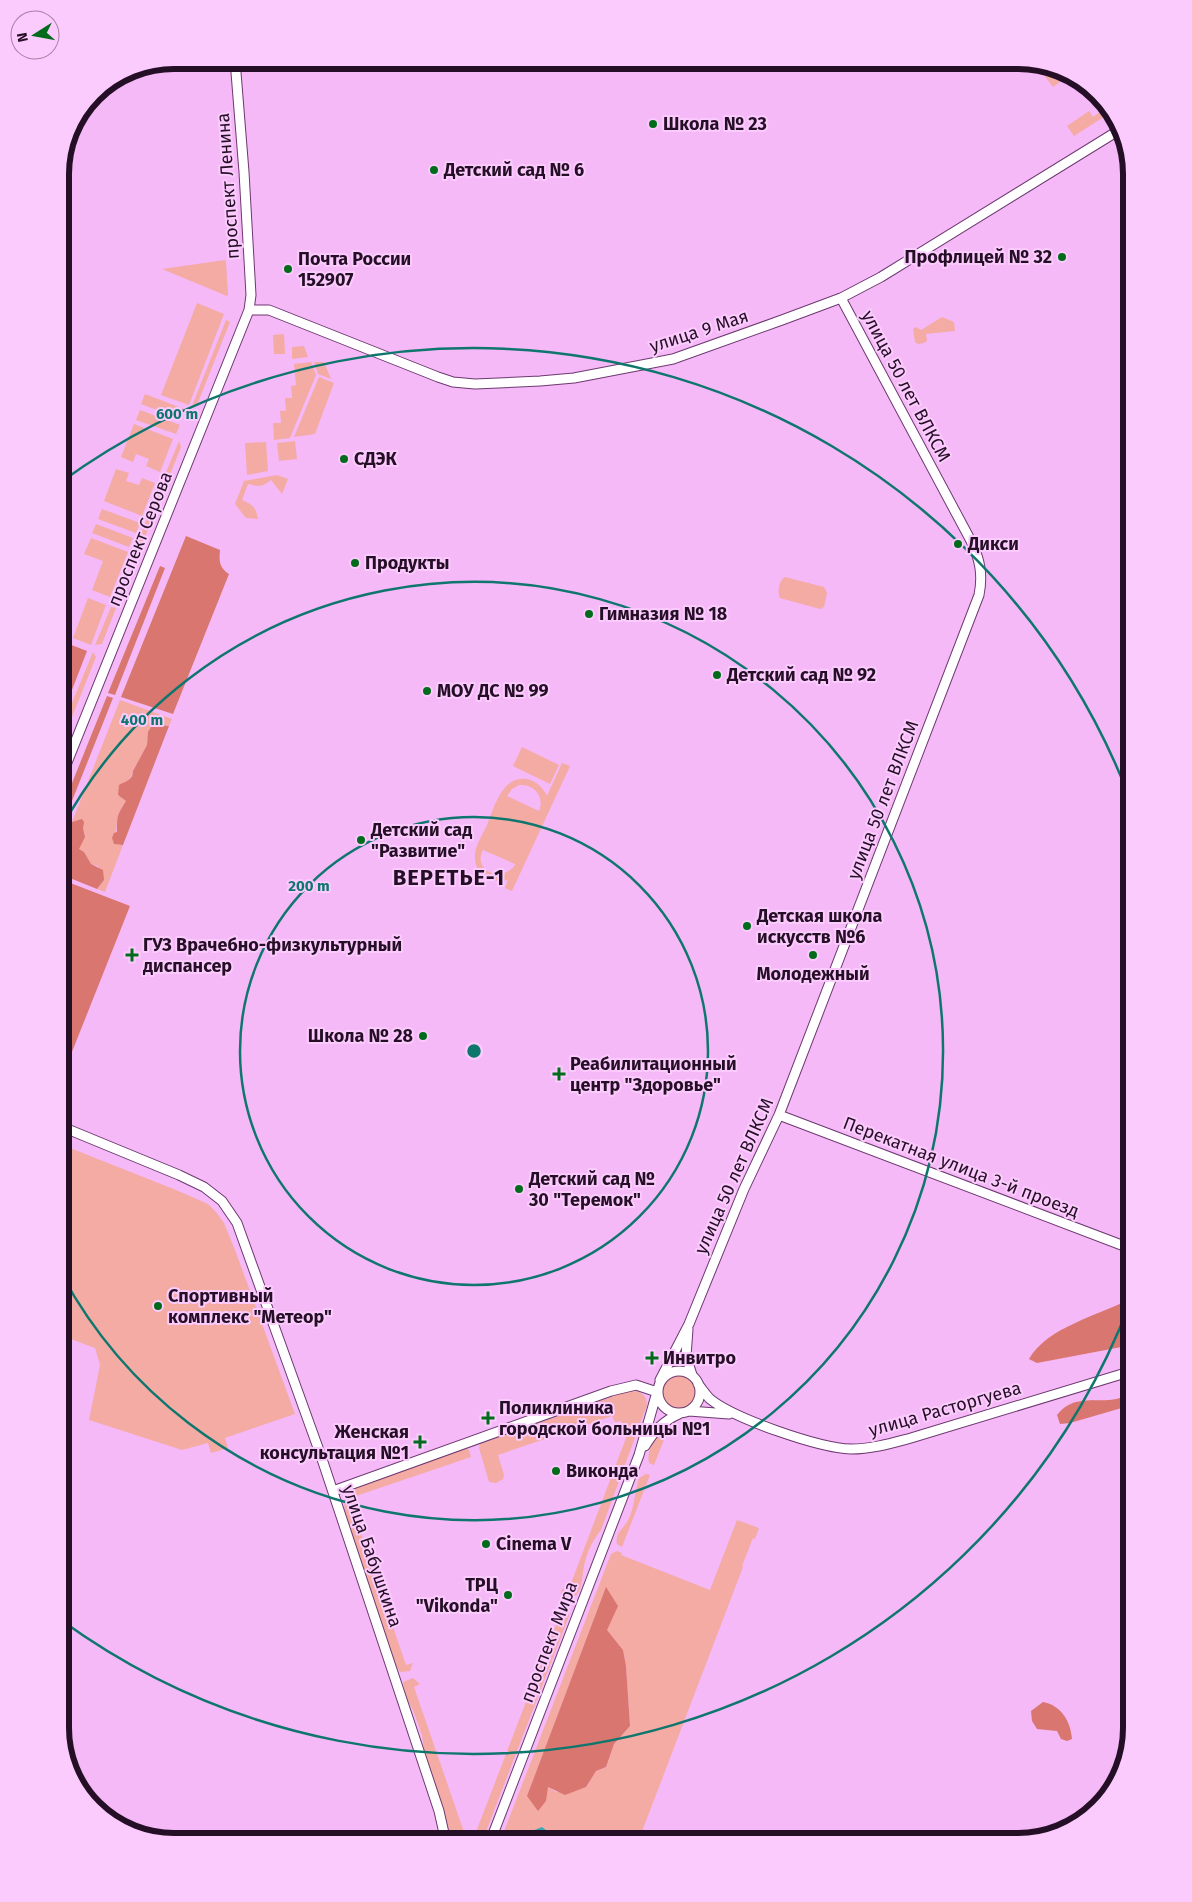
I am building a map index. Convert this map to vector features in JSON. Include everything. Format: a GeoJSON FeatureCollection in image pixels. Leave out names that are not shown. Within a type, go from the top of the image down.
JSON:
{"type":"FeatureCollection","features":[{"type":"Feature","properties":{"kind":"main road","name":"проспект Ленина"},"geometry":{"type":"LineString","coordinates":[[236,69],[251,295],[249,310]]}},
{"type":"Feature","properties":{"kind":"main road","name":"улица 9 Мая"},"geometry":{"type":"LineString","coordinates":[[249,310],[269,310],[453,382],[484,384],[574,378],[659,362],[694,352],[841,298],[881,277],[1115,133]]}},
{"type":"Feature","properties":{"kind":"main road","name":"улица 50 лет ВЛКСМ"},"geometry":{"type":"LineString","coordinates":[[657,1392],[660,1380],[689,1324],[744,1189],[779,1115],[972,618],[982,582],[980,562],[972,541],[841,298]]}},
{"type":"Feature","properties":{"kind":"main road","name":"проспект Серова"},"geometry":{"type":"LineString","coordinates":[[69,758],[249,310]]}},
{"type":"Feature","properties":{"kind":"main road","name":"Перекатная улица 3-й проезд"},"geometry":{"type":"LineString","coordinates":[[779,1115],[1123,1246]]}},
{"type":"Feature","properties":{"kind":"main road","name":"улица Бабушкина"},"geometry":{"type":"LineString","coordinates":[[69,1130],[197,1183],[211,1191],[227,1207],[237,1223],[246,1243],[333,1491],[439,1811],[444,1833]]}},
{"type":"Feature","properties":{"kind":"main road","name":"улица 50 лет ВЛКСМ"},"geometry":{"type":"LineString","coordinates":[[689,1324],[686,1356],[692,1375],[698,1384]]}},
{"type":"Feature","properties":{"kind":"main road"},"geometry":{"type":"LineString","coordinates":[[660,1380],[668,1373],[678,1370],[692,1375]]}},
{"type":"Feature","properties":{"kind":"main road","name":"улица Расторгуева"},"geometry":{"type":"LineString","coordinates":[[689,1411],[709,1411],[737,1415],[826,1446],[851,1449],[867,1448],[911,1438],[1123,1374]]}},
{"type":"Feature","properties":{"kind":"main road"},"geometry":{"type":"LineString","coordinates":[[333,1491],[611,1391],[636,1386],[657,1392],[659,1400],[665,1409],[679,1414],[689,1411],[699,1399],[698,1384]]}},
{"type":"Feature","properties":{"kind":"main road","name":"улица Расторгуева"},"geometry":{"type":"LineString","coordinates":[[698,1384],[710,1399],[737,1415]]}},
{"type":"Feature","properties":{"kind":"main road","name":"проспект Мира"},"geometry":{"type":"LineString","coordinates":[[493,1833],[639,1455],[657,1392]]}},
{"type":"Feature","properties":{"kind":"main road","name":"проспект Мира"},"geometry":{"type":"LineString","coordinates":[[639,1455],[657,1428],[671,1417],[679,1414]]}},
{"type":"Feature","properties":{"kind":"shaded area"},"geometry":{"type":"Polygon","coordinates":[[[1045,72],[1052,74],[1063,80],[1053,87],[1043,74],[1045,72]]]}},
{"type":"Feature","properties":{"kind":"shaded area"},"geometry":{"type":"Polygon","coordinates":[[[1089,111],[1093,117],[1101,111],[1105,116],[1074,136],[1067,126],[1089,111]]]}},
{"type":"Feature","properties":{"kind":"shaded area"},"geometry":{"type":"Polygon","coordinates":[[[225,260],[227,296],[162,269],[225,260]]]}},
{"type":"Feature","properties":{"kind":"shaded area"},"geometry":{"type":"Polygon","coordinates":[[[197,303],[224,314],[189,405],[161,395],[197,303]]]}},
{"type":"Feature","properties":{"kind":"shaded area"},"geometry":{"type":"Polygon","coordinates":[[[942,317],[954,322],[955,331],[926,334],[927,341],[918,344],[915,342],[913,329],[916,327],[921,330],[942,317]]]}},
{"type":"Feature","properties":{"kind":"shaded area"},"geometry":{"type":"Polygon","coordinates":[[[226,320],[230,322],[197,405],[194,407],[192,406],[226,320]]]}},
{"type":"Feature","properties":{"kind":"shaded area"},"geometry":{"type":"Polygon","coordinates":[[[284,334],[285,354],[274,354],[273,335],[284,334]]]}},
{"type":"Feature","properties":{"kind":"shaded area"},"geometry":{"type":"Polygon","coordinates":[[[304,346],[308,357],[292,359],[292,347],[304,346]]]}},
{"type":"Feature","properties":{"kind":"shaded area"},"geometry":{"type":"Polygon","coordinates":[[[311,362],[316,375],[290,438],[274,440],[273,423],[281,423],[280,411],[286,411],[285,398],[292,398],[291,386],[296,385],[294,364],[311,362]]]}},
{"type":"Feature","properties":{"kind":"shaded area"},"geometry":{"type":"Polygon","coordinates":[[[314,362],[324,362],[331,379],[318,374],[314,362]]]}},
{"type":"Feature","properties":{"kind":"shaded area"},"geometry":{"type":"Polygon","coordinates":[[[319,377],[334,383],[315,434],[294,437],[319,377]]]}},
{"type":"Feature","properties":{"kind":"shaded area"},"geometry":{"type":"Polygon","coordinates":[[[145,394],[184,409],[181,419],[141,404],[145,394]]]}},
{"type":"Feature","properties":{"kind":"shaded area"},"geometry":{"type":"Polygon","coordinates":[[[140,410],[180,425],[176,434],[136,420],[140,410]]]}},
{"type":"Feature","properties":{"kind":"shaded area"},"geometry":{"type":"Polygon","coordinates":[[[134,424],[173,439],[160,472],[146,466],[149,459],[136,454],[133,462],[121,457],[134,424]]]}},
{"type":"Feature","properties":{"kind":"shaded area"},"geometry":{"type":"Polygon","coordinates":[[[179,441],[181,447],[141,547],[135,548],[179,441]]]}},
{"type":"Feature","properties":{"kind":"shaded area"},"geometry":{"type":"Polygon","coordinates":[[[295,441],[297,459],[279,461],[277,443],[295,441]]]}},
{"type":"Feature","properties":{"kind":"shaded area"},"geometry":{"type":"Polygon","coordinates":[[[266,442],[268,471],[247,475],[245,443],[266,442]]]}},
{"type":"Feature","properties":{"kind":"shaded area"},"geometry":{"type":"Polygon","coordinates":[[[116,469],[129,473],[126,481],[139,485],[142,478],[155,483],[142,516],[104,501],[116,469]]]}},
{"type":"Feature","properties":{"kind":"shaded area"},"geometry":{"type":"Polygon","coordinates":[[[277,475],[288,479],[282,494],[271,480],[260,486],[248,484],[242,500],[253,507],[258,519],[246,518],[235,504],[244,481],[277,475]]]}},
{"type":"Feature","properties":{"kind":"shaded area"},"geometry":{"type":"Polygon","coordinates":[[[102,509],[140,523],[136,533],[98,519],[102,509]]]}},
{"type":"Feature","properties":{"kind":"shaded area"},"geometry":{"type":"Polygon","coordinates":[[[96,524],[133,538],[129,547],[92,533],[96,524]]]}},
{"type":"Feature","properties":{"kind":"shaded area"},"geometry":{"type":"Polygon","coordinates":[[[186,536],[220,550],[220,564],[229,574],[173,714],[121,697],[186,536]]]}},
{"type":"Feature","properties":{"kind":"shaded area"},"geometry":{"type":"Polygon","coordinates":[[[91,538],[128,552],[110,597],[92,590],[103,561],[84,554],[91,538]]]}},
{"type":"Feature","properties":{"kind":"shaded area"},"geometry":{"type":"Polygon","coordinates":[[[160,566],[165,568],[115,695],[108,693],[160,566]]]}},
{"type":"Feature","properties":{"kind":"shaded area"},"geometry":{"type":"Polygon","coordinates":[[[785,577],[824,587],[827,593],[824,607],[820,609],[780,598],[779,586],[785,577]]]}},
{"type":"Feature","properties":{"kind":"shaded area"},"geometry":{"type":"Polygon","coordinates":[[[88,598],[106,605],[91,645],[73,638],[88,598]]]}},
{"type":"Feature","properties":{"kind":"shaded area"},"geometry":{"type":"Polygon","coordinates":[[[111,607],[116,608],[102,644],[95,645],[111,607]]]}},
{"type":"Feature","properties":{"kind":"shaded area"},"geometry":{"type":"Polygon","coordinates":[[[69,644],[87,651],[69,698],[69,644]]]}},
{"type":"Feature","properties":{"kind":"shaded area"},"geometry":{"type":"Polygon","coordinates":[[[93,652],[96,657],[69,724],[69,710],[93,652]]]}},
{"type":"Feature","properties":{"kind":"shaded area"},"geometry":{"type":"Polygon","coordinates":[[[107,696],[113,698],[69,808],[69,791],[107,696]]]}},
{"type":"Feature","properties":{"kind":"shaded area"},"geometry":{"type":"Polygon","coordinates":[[[120,700],[172,719],[169,726],[165,725],[147,739],[147,745],[131,776],[118,795],[126,801],[118,817],[115,844],[123,845],[105,892],[97,889],[104,880],[98,866],[90,864],[84,852],[79,850],[84,835],[83,830],[76,821],[72,822],[120,700]]]}},
{"type":"Feature","properties":{"kind":"shaded area"},"geometry":{"type":"Polygon","coordinates":[[[169,726],[123,845],[114,844],[112,838],[114,833],[117,832],[118,816],[126,801],[118,795],[119,785],[129,780],[132,776],[147,745],[148,732],[151,727],[169,726]]]}},
{"type":"Feature","properties":{"kind":"shaded area"},"geometry":{"type":"Polygon","coordinates":[[[522,747],[559,765],[550,784],[513,766],[522,747]]]}},
{"type":"Feature","properties":{"kind":"shaded area"},"geometry":{"type":"Polygon","coordinates":[[[562,763],[570,766],[512,891],[505,888],[508,880],[495,881],[484,876],[477,867],[475,854],[496,802],[505,787],[518,779],[527,779],[539,785],[547,796],[562,763]],[[519,785],[512,789],[507,796],[539,811],[541,800],[537,792],[524,785],[519,785]],[[483,850],[481,863],[490,872],[496,874],[503,873],[509,871],[515,865],[515,864],[483,850]]]}},
{"type":"Feature","properties":{"kind":"shaded area"},"geometry":{"type":"Polygon","coordinates":[[[82,819],[84,822],[85,837],[79,849],[84,852],[91,864],[103,870],[104,880],[97,889],[69,878],[69,830],[72,822],[82,819]]]}},
{"type":"Feature","properties":{"kind":"shaded area"},"geometry":{"type":"Polygon","coordinates":[[[69,882],[130,906],[69,1059],[69,882]]]}},
{"type":"Feature","properties":{"kind":"shaded area","name":"Спортивный комплекс \"Метеор\""},"geometry":{"type":"Polygon","coordinates":[[[69,1148],[208,1204],[216,1212],[224,1223],[235,1250],[295,1414],[225,1438],[228,1448],[211,1453],[208,1443],[182,1450],[89,1420],[100,1365],[95,1348],[69,1338],[69,1148]]]}},
{"type":"Feature","properties":{"kind":"shaded area"},"geometry":{"type":"Polygon","coordinates":[[[1123,1302],[1123,1347],[1037,1363],[1029,1359],[1048,1338],[1061,1330],[1123,1302]]]}},
{"type":"Feature","properties":{"kind":"shaded area"},"geometry":{"type":"Polygon","coordinates":[[[679,1373],[692,1379],[698,1392],[692,1405],[679,1411],[666,1405],[660,1392],[666,1379],[679,1373]]]}},
{"type":"Feature","properties":{"kind":"shaded area"},"geometry":{"type":"Polygon","coordinates":[[[631,1390],[642,1394],[646,1399],[647,1405],[601,1530],[593,1541],[588,1553],[579,1591],[571,1598],[565,1599],[561,1596],[561,1591],[570,1586],[626,1438],[621,1421],[615,1422],[612,1416],[498,1455],[504,1475],[503,1479],[496,1483],[489,1482],[479,1448],[480,1444],[631,1390]]]}},
{"type":"Feature","properties":{"kind":"shaded area"},"geometry":{"type":"Polygon","coordinates":[[[1123,1397],[1123,1408],[1070,1423],[1060,1424],[1057,1415],[1068,1405],[1087,1400],[1123,1397]]]}},
{"type":"Feature","properties":{"kind":"shaded area"},"geometry":{"type":"Polygon","coordinates":[[[663,1428],[668,1430],[654,1465],[649,1463],[649,1453],[654,1440],[663,1428]]]}},
{"type":"Feature","properties":{"kind":"shaded area"},"geometry":{"type":"Polygon","coordinates":[[[465,1448],[469,1450],[471,1457],[353,1497],[350,1501],[406,1665],[413,1663],[410,1671],[400,1672],[395,1664],[345,1514],[344,1506],[346,1499],[349,1492],[355,1487],[465,1448]]]}},
{"type":"Feature","properties":{"kind":"shaded area"},"geometry":{"type":"Polygon","coordinates":[[[646,1474],[650,1475],[622,1547],[617,1544],[617,1537],[630,1517],[639,1478],[646,1474]]]}},
{"type":"Feature","properties":{"kind":"shaded area"},"geometry":{"type":"Polygon","coordinates":[[[737,1520],[759,1528],[742,1566],[641,1833],[503,1833],[611,1554],[617,1551],[622,1553],[621,1555],[710,1590],[737,1520]],[[606,1588],[527,1796],[548,1787],[556,1792],[586,1787],[596,1771],[606,1767],[614,1744],[630,1726],[626,1666],[623,1650],[607,1630],[606,1588]]]}},
{"type":"Feature","properties":{"kind":"shaded area"},"geometry":{"type":"Polygon","coordinates":[[[606,1587],[618,1606],[607,1630],[623,1650],[626,1666],[630,1726],[614,1744],[606,1767],[596,1771],[586,1787],[565,1795],[548,1787],[546,1801],[538,1811],[527,1796],[606,1587]]]}},
{"type":"Feature","properties":{"kind":"shaded area"},"geometry":{"type":"Polygon","coordinates":[[[560,1606],[566,1609],[569,1616],[485,1833],[472,1833],[476,1832],[559,1616],[557,1611],[560,1606]]]}},
{"type":"Feature","properties":{"kind":"shaded area"},"geometry":{"type":"Polygon","coordinates":[[[413,1678],[420,1684],[414,1687],[464,1833],[450,1833],[425,1757],[422,1735],[413,1710],[406,1698],[403,1682],[413,1678]]]}},
{"type":"Feature","properties":{"kind":"shaded area"},"geometry":{"type":"Polygon","coordinates":[[[1043,1702],[1055,1707],[1064,1715],[1070,1726],[1072,1739],[1067,1741],[1061,1739],[1057,1731],[1037,1729],[1032,1721],[1031,1711],[1043,1702]]]}},
{"type":"Feature","properties":{"kind":"shaded area"},"geometry":{"type":"Polygon","coordinates":[[[542,1827],[547,1831],[547,1833],[530,1833],[542,1827]]]}},
{"type":"Feature","properties":{"kind":"place","name":"Школа № 23"},"geometry":{"type":"Point","coordinates":[653,124]}},
{"type":"Feature","properties":{"kind":"place","name":"Детский сад № 6"},"geometry":{"type":"Point","coordinates":[434,170]}},
{"type":"Feature","properties":{"kind":"place","name":"Профлицей № 32"},"geometry":{"type":"Point","coordinates":[1062,257]}},
{"type":"Feature","properties":{"kind":"place","name":"Почта России 152907"},"geometry":{"type":"Point","coordinates":[288,269]}},
{"type":"Feature","properties":{"kind":"place","name":"СДЭК"},"geometry":{"type":"Point","coordinates":[344,459]}},
{"type":"Feature","properties":{"kind":"place","name":"Дикси"},"geometry":{"type":"Point","coordinates":[958,544]}},
{"type":"Feature","properties":{"kind":"place","name":"Продукты"},"geometry":{"type":"Point","coordinates":[355,563]}},
{"type":"Feature","properties":{"kind":"place","name":"Гимназия № 18"},"geometry":{"type":"Point","coordinates":[589,614]}},
{"type":"Feature","properties":{"kind":"place","name":"Детский сад № 92"},"geometry":{"type":"Point","coordinates":[717,675]}},
{"type":"Feature","properties":{"kind":"place","name":"МОУ ДС № 99"},"geometry":{"type":"Point","coordinates":[427,691]}},
{"type":"Feature","properties":{"kind":"place","name":"Детский сад \"Развитие\""},"geometry":{"type":"Point","coordinates":[361,840]}},
{"type":"Feature","properties":{"kind":"place","name":"Детская школа искусств №6"},"geometry":{"type":"Point","coordinates":[747,926]}},
{"type":"Feature","properties":{"kind":"place","name":"ГУЗ Врачебно-физкультурный диспансер"},"geometry":{"type":"Point","coordinates":[132,955]}},
{"type":"Feature","properties":{"kind":"place","name":"Молодежный"},"geometry":{"type":"Point","coordinates":[813,955]}},
{"type":"Feature","properties":{"kind":"place","name":"Школа № 28"},"geometry":{"type":"Point","coordinates":[423,1036]}},
{"type":"Feature","properties":{"kind":"place","name":"Реабилитационный центр \"Здоровье\""},"geometry":{"type":"Point","coordinates":[559,1074]}},
{"type":"Feature","properties":{"kind":"place","name":"Детский сад № 30 \"Теремок\""},"geometry":{"type":"Point","coordinates":[519,1189]}},
{"type":"Feature","properties":{"kind":"place","name":"Спортивный комплекс \"Метеор\""},"geometry":{"type":"Point","coordinates":[158,1306]}},
{"type":"Feature","properties":{"kind":"place","name":"Инвитро"},"geometry":{"type":"Point","coordinates":[652,1358]}},
{"type":"Feature","properties":{"kind":"place","name":"Поликлиника городской больницы №1"},"geometry":{"type":"Point","coordinates":[488,1418]}},
{"type":"Feature","properties":{"kind":"place","name":"Женская консультация №1"},"geometry":{"type":"Point","coordinates":[420,1442]}},
{"type":"Feature","properties":{"kind":"place","name":"Виконда"},"geometry":{"type":"Point","coordinates":[556,1471]}},
{"type":"Feature","properties":{"kind":"place","name":"Cinema V"},"geometry":{"type":"Point","coordinates":[486,1544]}},
{"type":"Feature","properties":{"kind":"place","name":"ТРЦ \"Vikonda\""},"geometry":{"type":"Point","coordinates":[508,1595]}},
{"type":"Feature","properties":{"kind":"district","name":"ВЕРЕТЬЕ-1"},"geometry":{"type":"Point","coordinates":[449,877]}}]}
